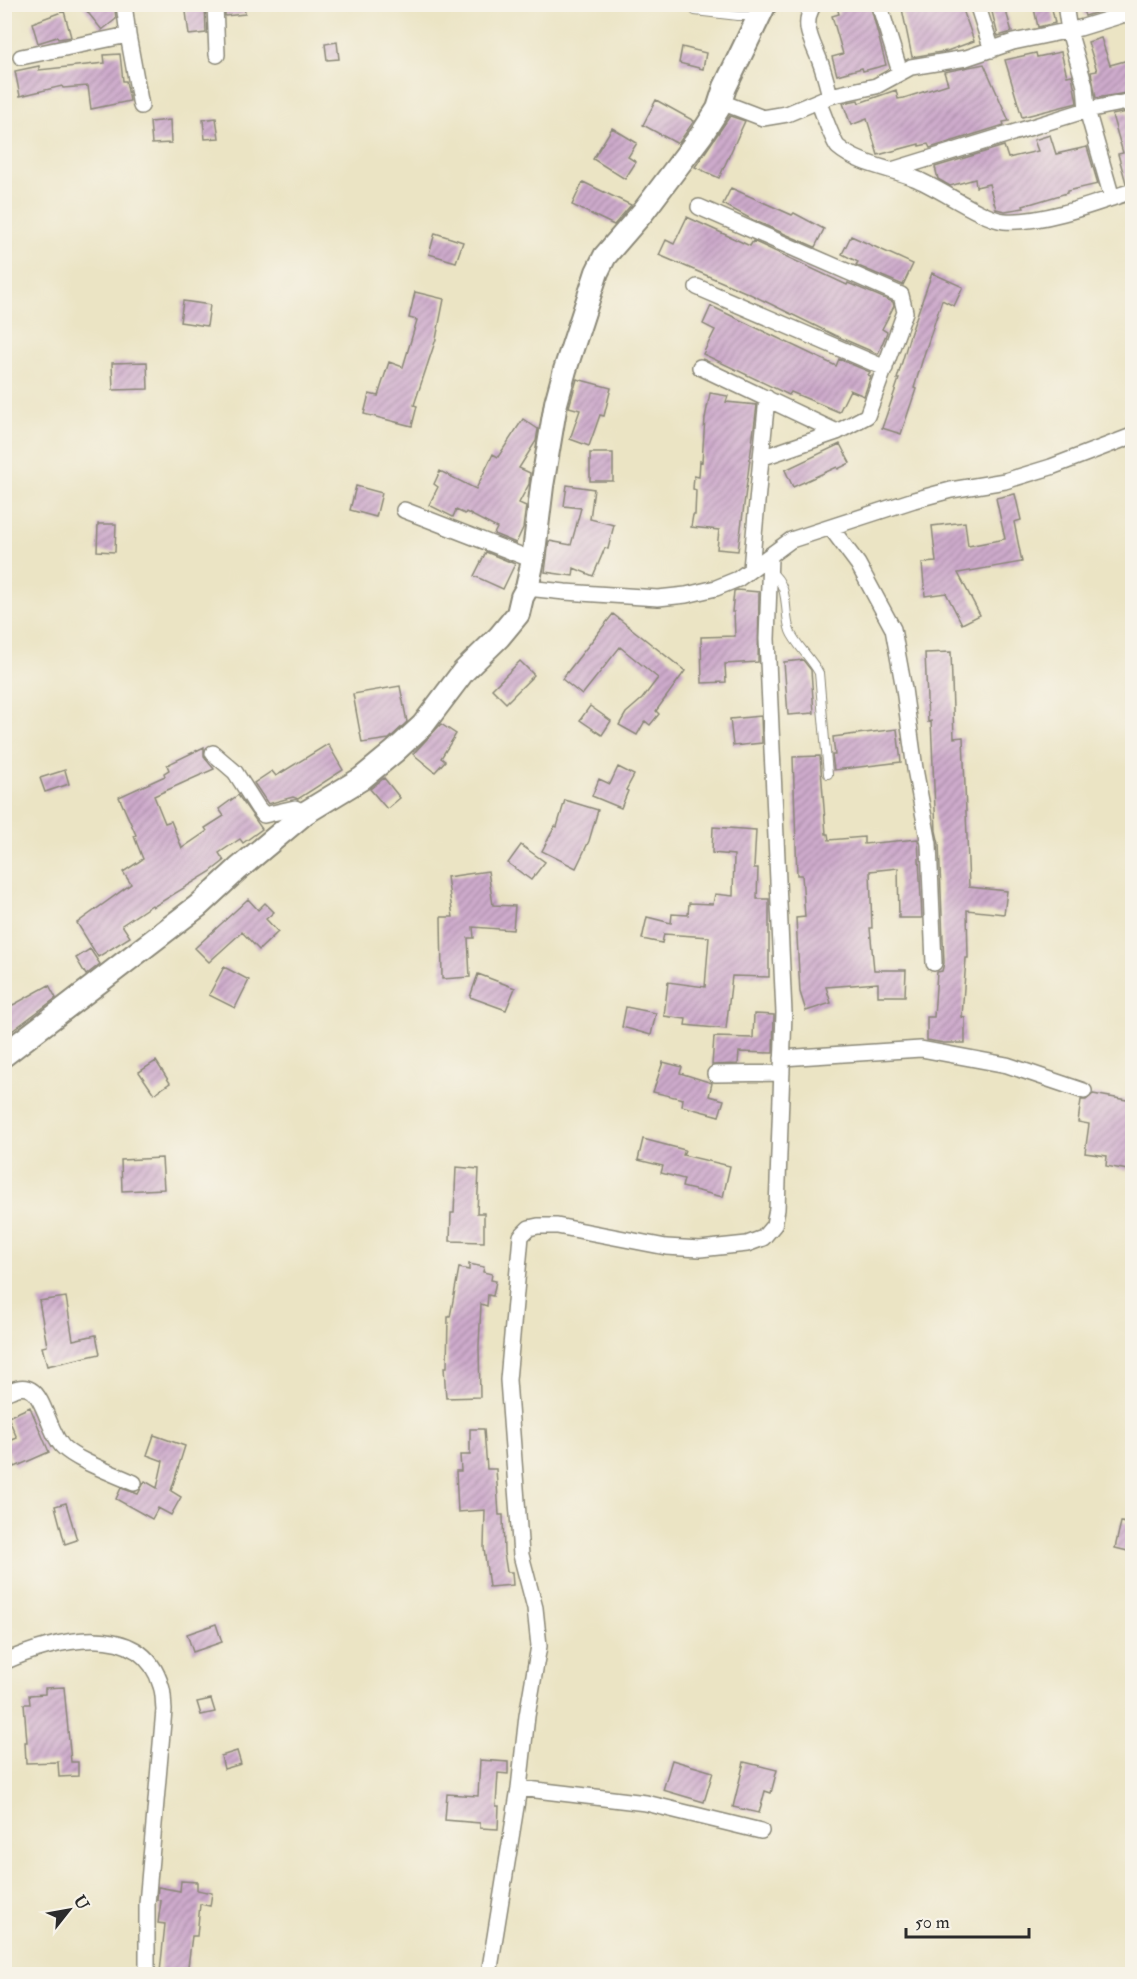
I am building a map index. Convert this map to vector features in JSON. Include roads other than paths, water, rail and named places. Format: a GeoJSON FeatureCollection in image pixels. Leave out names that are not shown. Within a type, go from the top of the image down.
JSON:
{"type":"FeatureCollection","features":[{"type":"Feature","properties":{"kind":"street"},"geometry":{"type":"LineString","coordinates":[[124,4],[141,106]]}},
{"type":"Feature","properties":{"kind":"street"},"geometry":{"type":"LineString","coordinates":[[215,4],[217,55]]}},
{"type":"Feature","properties":{"kind":"street"},"geometry":{"type":"LineString","coordinates":[[814,4],[808,14],[808,34],[820,60],[824,99],[836,146],[853,156],[914,177],[1002,221],[1027,220],[1087,207],[1132,191]]}},
{"type":"Feature","properties":{"kind":"street"},"geometry":{"type":"LineString","coordinates":[[879,4],[900,72]]}},
{"type":"Feature","properties":{"kind":"street"},"geometry":{"type":"LineString","coordinates":[[977,4],[992,50]]}},
{"type":"Feature","properties":{"kind":"street"},"geometry":{"type":"LineString","coordinates":[[1065,4],[1069,31],[1085,86],[1087,110],[1112,198]]}},
{"type":"Feature","properties":{"kind":"street"},"geometry":{"type":"LineString","coordinates":[[4,1055],[198,906],[238,868],[305,813],[361,779],[395,751],[423,725],[463,672],[499,637],[518,614],[533,560],[539,504],[556,403],[597,272],[605,256],[669,178],[718,109],[725,87],[763,10]]}},
{"type":"Feature","properties":{"kind":"street"},"geometry":{"type":"LineString","coordinates":[[718,109],[729,105],[763,118],[787,114],[824,99],[876,86],[911,67],[966,58],[1013,42],[1069,31],[1132,12]]}},
{"type":"Feature","properties":{"kind":"street"},"geometry":{"type":"LineString","coordinates":[[21,57],[128,35]]}},
{"type":"Feature","properties":{"kind":"street"},"geometry":{"type":"LineString","coordinates":[[892,170],[1087,110],[1132,101]]}},
{"type":"Feature","properties":{"kind":"street"},"geometry":{"type":"LineString","coordinates":[[699,207],[901,295],[905,312],[867,416],[837,432],[761,458]]}},
{"type":"Feature","properties":{"kind":"street"},"geometry":{"type":"LineString","coordinates":[[697,287],[885,368]]}},
{"type":"Feature","properties":{"kind":"street"},"geometry":{"type":"LineString","coordinates":[[700,367],[837,432]]}},
{"type":"Feature","properties":{"kind":"street"},"geometry":{"type":"LineString","coordinates":[[751,569],[767,398]]}},
{"type":"Feature","properties":{"kind":"street"},"geometry":{"type":"LineString","coordinates":[[527,588],[658,598],[686,595],[716,588],[738,579],[751,569],[769,564],[791,540],[942,493],[1005,481],[1051,467],[1132,436]]}},
{"type":"Feature","properties":{"kind":"street"},"geometry":{"type":"LineString","coordinates":[[404,510],[533,560]]}},
{"type":"Feature","properties":{"kind":"street"},"geometry":{"type":"LineString","coordinates":[[831,528],[858,564],[893,629],[915,769],[930,844],[934,963]]}},
{"type":"Feature","properties":{"kind":"street"},"geometry":{"type":"LineString","coordinates":[[489,1974],[519,1788],[539,1635],[535,1608],[521,1555],[508,1380],[521,1236],[529,1228],[557,1226],[666,1247],[700,1249],[747,1244],[763,1238],[774,1225],[777,1209],[784,1012],[767,639],[769,564]]}},
{"type":"Feature","properties":{"kind":"street"},"geometry":{"type":"LineString","coordinates":[[213,753],[235,772],[253,802],[264,815],[296,808],[305,813]]}},
{"type":"Feature","properties":{"kind":"street"},"geometry":{"type":"LineString","coordinates":[[715,1074],[921,1049],[1007,1065],[1084,1091]]}},
{"type":"Feature","properties":{"kind":"street"},"geometry":{"type":"LineString","coordinates":[[4,1393],[21,1387],[30,1388],[37,1394],[54,1435],[63,1447],[74,1455],[134,1483]]}},
{"type":"Feature","properties":{"kind":"street"},"geometry":{"type":"LineString","coordinates":[[4,1662],[22,1654],[73,1642],[114,1641],[132,1647],[148,1661],[162,1687],[164,1710],[147,1904],[147,1974]]}},
{"type":"Feature","properties":{"kind":"street"},"geometry":{"type":"LineString","coordinates":[[519,1788],[646,1803],[761,1831]]}},
{"type":"Feature","properties":{"kind":"lane"},"geometry":{"type":"LineString","coordinates":[[695,11],[738,16],[763,10]]}},
{"type":"Feature","properties":{"kind":"lane"},"geometry":{"type":"LineString","coordinates":[[769,564],[784,588],[790,631],[819,673],[828,774]]}}]}
